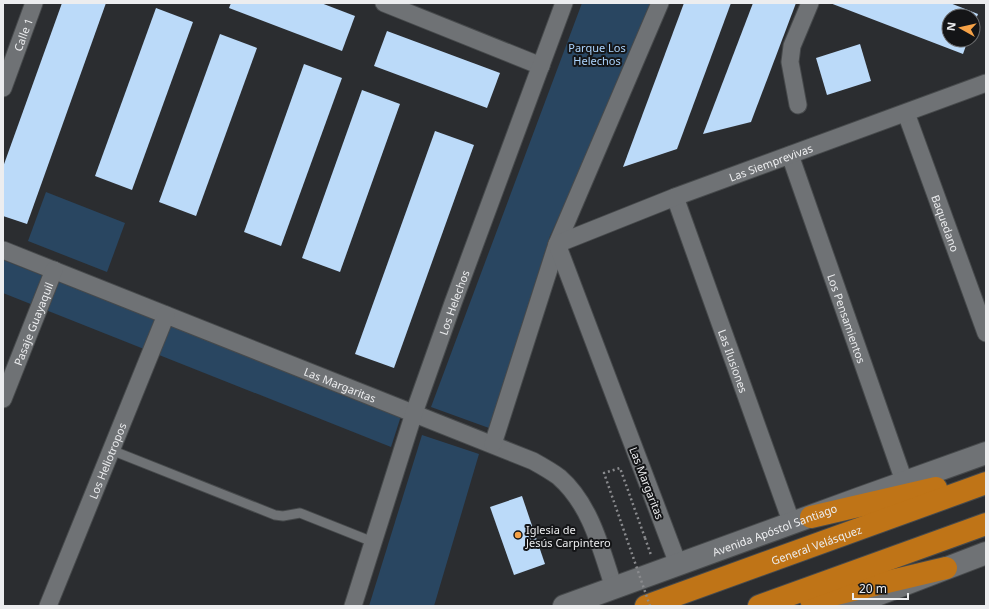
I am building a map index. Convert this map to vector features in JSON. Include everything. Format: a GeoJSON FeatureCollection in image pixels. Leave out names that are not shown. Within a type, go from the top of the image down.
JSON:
{"type":"FeatureCollection","features":[{"type":"Feature","properties":{"kind":"highway"},"geometry":{"type":"LineString","coordinates":[[801,520],[986,476]]}},
{"type":"Feature","properties":{"kind":"highway","name":"General Velásquez"},"geometry":{"type":"LineString","coordinates":[[646,606],[986,483]]}},
{"type":"Feature","properties":{"kind":"highway"},"geometry":{"type":"LineString","coordinates":[[759,606],[986,524]]}},
{"type":"Feature","properties":{"kind":"highway"},"geometry":{"type":"LineString","coordinates":[[786,606],[946,568]]}},
{"type":"Feature","properties":{"kind":"street","name":"Calle 1"},"geometry":{"type":"LineString","coordinates":[[3,88],[34,3]]}},
{"type":"Feature","properties":{"kind":"street"},"geometry":{"type":"LineString","coordinates":[[384,3],[541,66]]}},
{"type":"Feature","properties":{"kind":"street","name":"Los Helechos"},"geometry":{"type":"LineString","coordinates":[[353,606],[414,413],[564,3]]}},
{"type":"Feature","properties":{"kind":"street"},"geometry":{"type":"LineString","coordinates":[[493,444],[557,244],[660,3]]}},
{"type":"Feature","properties":{"kind":"street"},"geometry":{"type":"LineString","coordinates":[[798,105],[790,62],[792,46],[810,3]]}},
{"type":"Feature","properties":{"kind":"street","name":"Las Siemprevivas"},"geometry":{"type":"LineString","coordinates":[[557,244],[675,197],[986,83]]}},
{"type":"Feature","properties":{"kind":"street","name":"Baquedano"},"geometry":{"type":"LineString","coordinates":[[906,113],[986,333]]}},
{"type":"Feature","properties":{"kind":"street","name":"Los Pensamientos"},"geometry":{"type":"LineString","coordinates":[[790,155],[904,481]]}},
{"type":"Feature","properties":{"kind":"street","name":"Las Ilusiones"},"geometry":{"type":"LineString","coordinates":[[675,197],[801,520]]}},
{"type":"Feature","properties":{"kind":"street","name":"Las Margaritas"},"geometry":{"type":"LineString","coordinates":[[557,244],[678,564]]}},
{"type":"Feature","properties":{"kind":"street","name":"Las Margaritas"},"geometry":{"type":"LineString","coordinates":[[3,250],[493,444],[546,468],[559,478],[582,503],[590,518],[614,588]]}},
{"type":"Feature","properties":{"kind":"street","name":"Pasaje Guayaquil"},"geometry":{"type":"LineString","coordinates":[[3,399],[54,270]]}},
{"type":"Feature","properties":{"kind":"street","name":"Los Heliotropos"},"geometry":{"type":"LineString","coordinates":[[48,606],[166,315]]}},
{"type":"Feature","properties":{"kind":"street","name":"Avenida Apóstol Santiago"},"geometry":{"type":"LineString","coordinates":[[564,606],[904,481],[986,453]]}},
{"type":"Feature","properties":{"kind":"street"},"geometry":{"type":"LineString","coordinates":[[848,606],[986,553]]}},
{"type":"Feature","properties":{"kind":"lane"},"geometry":{"type":"LineString","coordinates":[[111,450],[275,515],[283,516],[300,514],[373,542]]}},
{"type":"Feature","properties":{"kind":"path"},"geometry":{"type":"LineString","coordinates":[[645,538],[620,468],[604,474],[650,606]]}},
{"type":"Feature","properties":{"kind":"green space","name":"Parque Los Helechos"},"geometry":{"type":"Polygon","coordinates":[[[582,3],[651,3],[618,90],[550,236],[489,428],[431,407],[582,3]]]}},
{"type":"Feature","properties":{"kind":"green space"},"geometry":{"type":"Polygon","coordinates":[[[46,192],[125,223],[107,272],[28,241],[46,192]]]}},
{"type":"Feature","properties":{"kind":"green space"},"geometry":{"type":"Polygon","coordinates":[[[3,260],[401,416],[391,447],[3,293],[3,260]]]}},
{"type":"Feature","properties":{"kind":"green space"},"geometry":{"type":"Polygon","coordinates":[[[422,435],[479,454],[434,606],[369,606],[422,435]]]}},
{"type":"Feature","properties":{"kind":"building"},"geometry":{"type":"Polygon","coordinates":[[[62,3],[106,3],[27,224],[3,216],[3,167],[62,3]]]}},
{"type":"Feature","properties":{"kind":"building"},"geometry":{"type":"Polygon","coordinates":[[[231,3],[321,3],[355,16],[342,51],[229,8],[231,3]]]}},
{"type":"Feature","properties":{"kind":"building"},"geometry":{"type":"Polygon","coordinates":[[[684,3],[731,3],[677,149],[623,167],[684,3]]]}},
{"type":"Feature","properties":{"kind":"building"},"geometry":{"type":"Polygon","coordinates":[[[753,3],[796,3],[751,122],[703,134],[753,3]]]}},
{"type":"Feature","properties":{"kind":"building"},"geometry":{"type":"Polygon","coordinates":[[[830,3],[950,3],[963,8],[941,8],[941,46],[830,3]]]}},
{"type":"Feature","properties":{"kind":"building"},"geometry":{"type":"Polygon","coordinates":[[[156,8],[193,22],[132,190],[95,176],[156,8]]]}},
{"type":"Feature","properties":{"kind":"building"},"geometry":{"type":"Polygon","coordinates":[[[387,31],[500,73],[487,108],[374,66],[387,31]]]}},
{"type":"Feature","properties":{"kind":"building"},"geometry":{"type":"Polygon","coordinates":[[[220,34],[257,48],[196,216],[159,202],[220,34]]]}},
{"type":"Feature","properties":{"kind":"building"},"geometry":{"type":"Polygon","coordinates":[[[860,44],[871,81],[827,95],[816,58],[860,44]]]}},
{"type":"Feature","properties":{"kind":"building"},"geometry":{"type":"Polygon","coordinates":[[[947,48],[965,48],[963,54],[947,48]]]}},
{"type":"Feature","properties":{"kind":"building"},"geometry":{"type":"Polygon","coordinates":[[[304,64],[342,78],[281,246],[244,232],[304,64]]]}},
{"type":"Feature","properties":{"kind":"building"},"geometry":{"type":"Polygon","coordinates":[[[362,90],[400,104],[340,272],[302,258],[362,90]]]}},
{"type":"Feature","properties":{"kind":"building"},"geometry":{"type":"Polygon","coordinates":[[[435,131],[474,145],[394,368],[355,354],[435,131]]]}},
{"type":"Feature","properties":{"kind":"building","name":"Iglesia de Jesús Carpintero"},"geometry":{"type":"Polygon","coordinates":[[[522,496],[545,564],[514,575],[490,507],[522,496]]]}},
{"type":"Feature","properties":{"kind":"place","name":"Iglesia de Jesús Carpintero"},"geometry":{"type":"Point","coordinates":[518,535]}}]}
